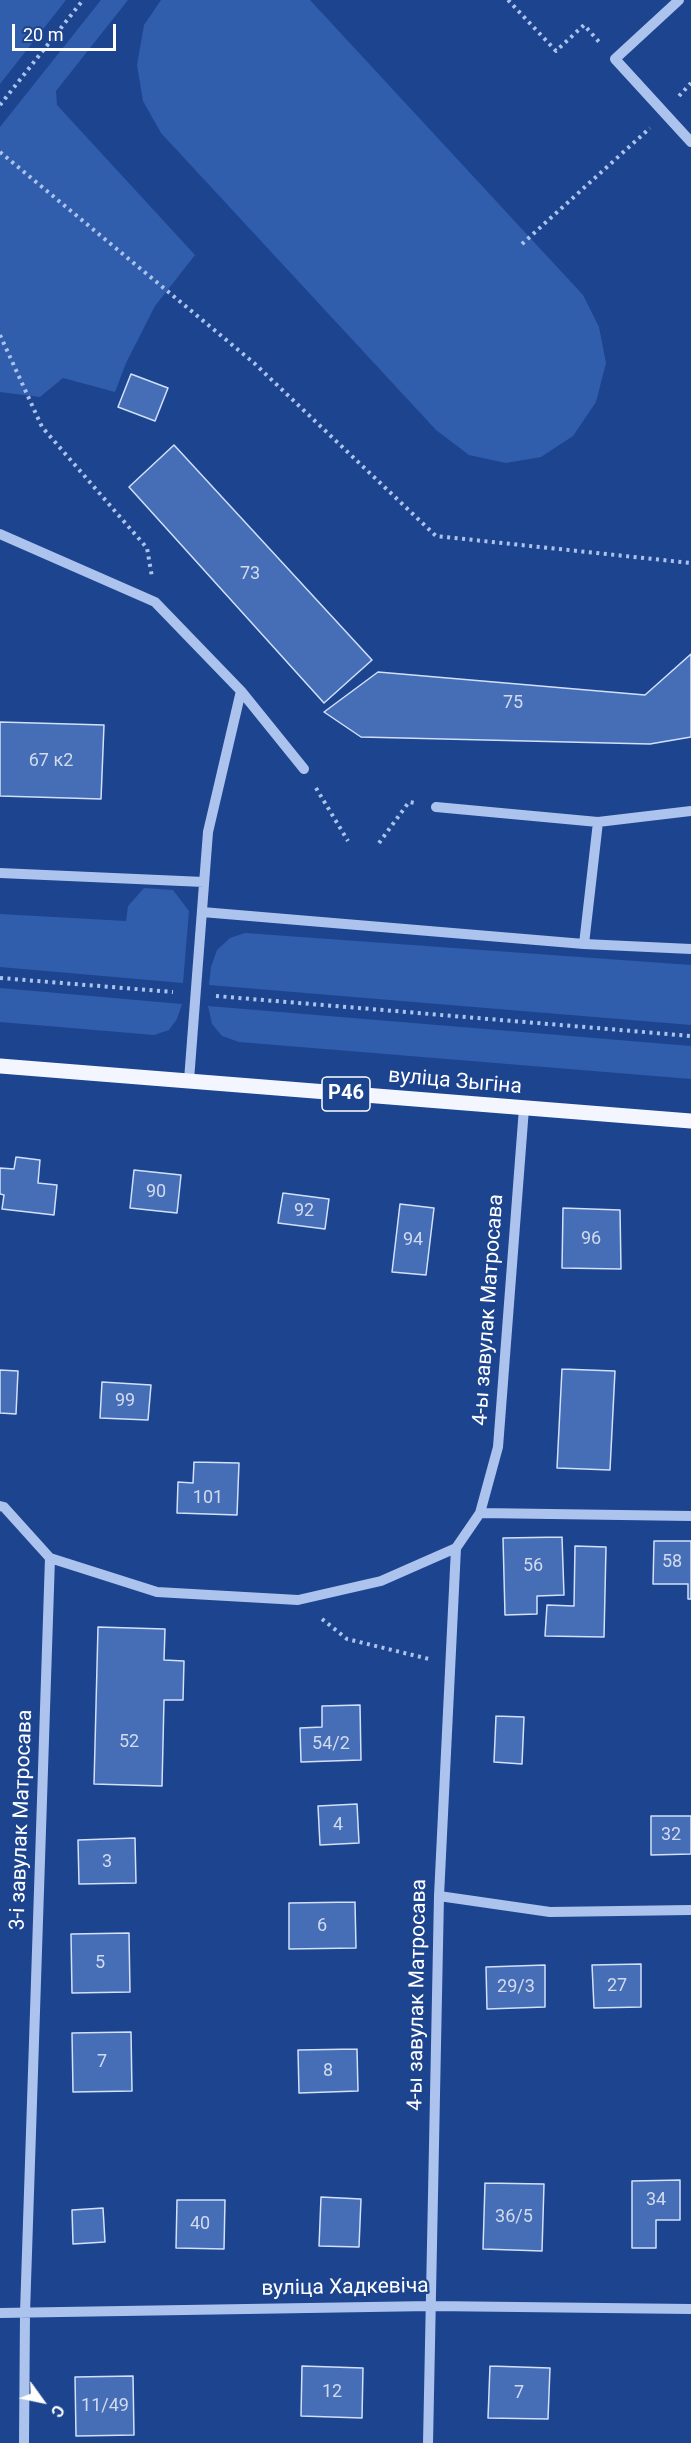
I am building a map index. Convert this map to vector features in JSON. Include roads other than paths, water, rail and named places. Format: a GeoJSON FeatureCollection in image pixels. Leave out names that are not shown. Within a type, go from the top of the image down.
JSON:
{"type":"FeatureCollection","features":[{"type":"Feature","properties":{"kind":"main road","name":"вуліца Зыгіна"},"geometry":{"type":"LineString","coordinates":[[0,1066],[691,1122]]}},
{"type":"Feature","properties":{"kind":"street"},"geometry":{"type":"LineString","coordinates":[[679,0],[615,59],[691,142]]}},
{"type":"Feature","properties":{"kind":"street"},"geometry":{"type":"LineString","coordinates":[[0,534],[155,602],[241,691],[304,769]]}},
{"type":"Feature","properties":{"kind":"street"},"geometry":{"type":"LineString","coordinates":[[189,1080],[208,832],[241,691]]}},
{"type":"Feature","properties":{"kind":"street"},"geometry":{"type":"LineString","coordinates":[[436,807],[598,822],[691,811]]}},
{"type":"Feature","properties":{"kind":"street"},"geometry":{"type":"LineString","coordinates":[[584,944],[598,822]]}},
{"type":"Feature","properties":{"kind":"street"},"geometry":{"type":"LineString","coordinates":[[0,873],[204,882]]}},
{"type":"Feature","properties":{"kind":"street"},"geometry":{"type":"LineString","coordinates":[[202,912],[584,944],[691,950]]}},
{"type":"Feature","properties":{"kind":"street","name":"4-ы завулак Матросава"},"geometry":{"type":"LineString","coordinates":[[428,2443],[439,1896],[456,1548],[480,1513],[498,1447],[524,1108]]}},
{"type":"Feature","properties":{"kind":"street"},"geometry":{"type":"LineString","coordinates":[[0,1506],[4,1507],[50,1558],[157,1592],[298,1600],[381,1581],[456,1548]]}},
{"type":"Feature","properties":{"kind":"street"},"geometry":{"type":"LineString","coordinates":[[480,1513],[691,1516]]}},
{"type":"Feature","properties":{"kind":"street","name":"3-і завулак Матросава"},"geometry":{"type":"LineString","coordinates":[[24,2443],[25,2313],[50,1558]]}},
{"type":"Feature","properties":{"kind":"street"},"geometry":{"type":"LineString","coordinates":[[439,1896],[550,1912],[691,1910]]}},
{"type":"Feature","properties":{"kind":"street","name":"вуліца Хадкевіча"},"geometry":{"type":"LineString","coordinates":[[0,2313],[431,2306],[691,2309]]}}]}
